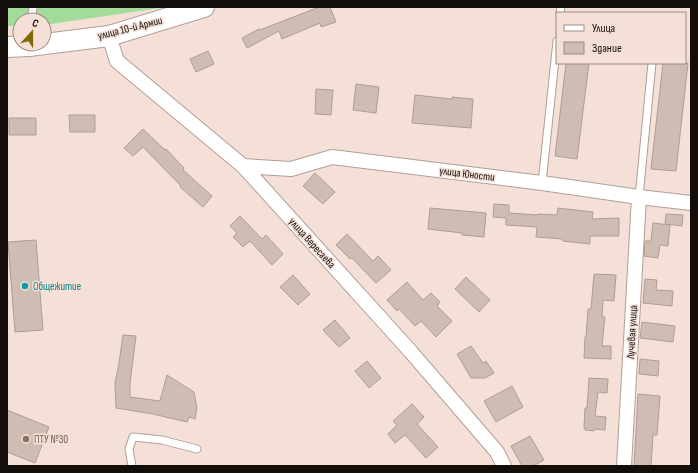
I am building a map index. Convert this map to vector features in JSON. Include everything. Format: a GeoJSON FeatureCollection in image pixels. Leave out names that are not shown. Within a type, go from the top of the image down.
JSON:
{"type":"FeatureCollection","features":[{"type":"Feature","properties":{"kind":"main road","name":"улица 10-й Армии"},"geometry":{"type":"LineString","coordinates":[[52,42],[108,36],[204,7]]}},
{"type":"Feature","properties":{"kind":"street","name":"улица Вересаева"},"geometry":{"type":"LineString","coordinates":[[108,36],[117,61],[243,166],[411,352],[497,452],[504,466]]}},
{"type":"Feature","properties":{"kind":"street","name":"улица Юности"},"geometry":{"type":"LineString","coordinates":[[243,166],[292,169],[332,157],[691,203]]}},
{"type":"Feature","properties":{"kind":"street","name":"Лучевая улица"},"geometry":{"type":"LineString","coordinates":[[624,466],[640,197]]}},
{"type":"Feature","properties":{"kind":"lane"},"geometry":{"type":"LineString","coordinates":[[542,183],[556,50]]}},
{"type":"Feature","properties":{"kind":"lane"},"geometry":{"type":"LineString","coordinates":[[640,197],[652,64]]}},
{"type":"Feature","properties":{"kind":"lane"},"geometry":{"type":"LineString","coordinates":[[132,466],[129,449],[133,437],[162,440],[197,449]]}},
{"type":"Feature","properties":{"kind":"green space"},"geometry":{"type":"Polygon","coordinates":[[[7,7],[167,7],[52,24],[52,12],[12,12],[12,26],[7,26],[7,7]]]}},
{"type":"Feature","properties":{"kind":"building"},"geometry":{"type":"Polygon","coordinates":[[[319,7],[330,7],[336,22],[321,27],[320,23],[282,39],[279,31],[247,48],[242,38],[259,29],[260,30],[319,7]]]}},
{"type":"Feature","properties":{"kind":"building"},"geometry":{"type":"Polygon","coordinates":[[[208,51],[214,64],[196,72],[190,59],[208,51]]]}},
{"type":"Feature","properties":{"kind":"building"},"geometry":{"type":"Polygon","coordinates":[[[688,63],[676,171],[651,169],[663,64],[688,63]]]}},
{"type":"Feature","properties":{"kind":"building"},"geometry":{"type":"Polygon","coordinates":[[[566,64],[589,64],[577,159],[555,156],[566,64]]]}},
{"type":"Feature","properties":{"kind":"building"},"geometry":{"type":"Polygon","coordinates":[[[356,84],[379,87],[376,113],[353,110],[356,84]]]}},
{"type":"Feature","properties":{"kind":"building"},"geometry":{"type":"Polygon","coordinates":[[[316,89],[333,90],[331,115],[315,114],[316,89]]]}},
{"type":"Feature","properties":{"kind":"building"},"geometry":{"type":"Polygon","coordinates":[[[415,95],[452,99],[452,97],[473,99],[471,128],[412,123],[415,95]]]}},
{"type":"Feature","properties":{"kind":"building"},"geometry":{"type":"Polygon","coordinates":[[[69,115],[95,115],[95,132],[70,132],[69,115]]]}},
{"type":"Feature","properties":{"kind":"building"},"geometry":{"type":"Polygon","coordinates":[[[9,118],[36,118],[36,135],[9,135],[9,118]]]}},
{"type":"Feature","properties":{"kind":"building"},"geometry":{"type":"Polygon","coordinates":[[[143,129],[165,150],[166,149],[184,168],[183,170],[212,196],[203,207],[180,187],[181,186],[143,147],[133,156],[124,148],[143,129]]]}},
{"type":"Feature","properties":{"kind":"building"},"geometry":{"type":"Polygon","coordinates":[[[315,173],[335,192],[323,204],[303,186],[315,173]]]}},
{"type":"Feature","properties":{"kind":"building"},"geometry":{"type":"Polygon","coordinates":[[[494,204],[509,205],[509,213],[557,215],[558,208],[593,212],[592,219],[619,218],[619,236],[590,236],[590,244],[563,241],[563,239],[536,237],[537,227],[506,225],[506,218],[493,217],[494,204]]]}},
{"type":"Feature","properties":{"kind":"building"},"geometry":{"type":"Polygon","coordinates":[[[430,208],[486,213],[484,237],[428,229],[430,208]]]}},
{"type":"Feature","properties":{"kind":"building"},"geometry":{"type":"Polygon","coordinates":[[[666,214],[683,215],[682,226],[665,224],[666,214]]]}},
{"type":"Feature","properties":{"kind":"building"},"geometry":{"type":"Polygon","coordinates":[[[240,216],[262,239],[266,235],[283,254],[272,265],[250,241],[243,247],[233,237],[237,233],[230,226],[240,216]]]}},
{"type":"Feature","properties":{"kind":"building"},"geometry":{"type":"Polygon","coordinates":[[[653,223],[670,225],[668,246],[660,245],[658,258],[644,256],[645,241],[651,241],[653,223]]]}},
{"type":"Feature","properties":{"kind":"building"},"geometry":{"type":"Polygon","coordinates":[[[347,234],[373,261],[378,256],[391,270],[376,283],[352,258],[350,259],[336,245],[347,234]]]}},
{"type":"Feature","properties":{"kind":"building","name":"Общежитие"},"geometry":{"type":"Polygon","coordinates":[[[36,240],[43,330],[15,332],[8,242],[36,240]]]}},
{"type":"Feature","properties":{"kind":"building"},"geometry":{"type":"Polygon","coordinates":[[[594,274],[616,275],[614,301],[603,300],[602,317],[605,317],[602,346],[611,346],[611,359],[584,358],[588,309],[591,309],[594,274]]]}},
{"type":"Feature","properties":{"kind":"building"},"geometry":{"type":"Polygon","coordinates":[[[293,275],[310,294],[298,305],[280,287],[293,275]]]}},
{"type":"Feature","properties":{"kind":"building"},"geometry":{"type":"Polygon","coordinates":[[[466,277],[490,300],[479,312],[455,289],[466,277]]]}},
{"type":"Feature","properties":{"kind":"building"},"geometry":{"type":"Polygon","coordinates":[[[645,279],[657,280],[656,290],[673,291],[672,306],[643,303],[645,279]]]}},
{"type":"Feature","properties":{"kind":"building"},"geometry":{"type":"Polygon","coordinates":[[[407,282],[423,300],[431,293],[440,302],[437,306],[452,321],[436,337],[421,321],[415,326],[399,309],[397,311],[387,300],[407,282]]]}},
{"type":"Feature","properties":{"kind":"building"},"geometry":{"type":"Polygon","coordinates":[[[335,320],[350,338],[339,347],[323,330],[335,320]]]}},
{"type":"Feature","properties":{"kind":"building"},"geometry":{"type":"Polygon","coordinates":[[[642,322],[675,326],[673,342],[640,338],[642,322]]]}},
{"type":"Feature","properties":{"kind":"building"},"geometry":{"type":"Polygon","coordinates":[[[123,335],[136,336],[130,383],[130,397],[160,401],[167,375],[194,392],[197,408],[195,419],[189,417],[187,422],[153,414],[116,408],[115,383],[123,335]]]}},
{"type":"Feature","properties":{"kind":"building"},"geometry":{"type":"Polygon","coordinates":[[[471,346],[483,363],[486,361],[494,373],[485,378],[471,378],[457,354],[471,346]]]}},
{"type":"Feature","properties":{"kind":"building"},"geometry":{"type":"Polygon","coordinates":[[[640,359],[659,361],[658,376],[639,374],[640,359]]]}},
{"type":"Feature","properties":{"kind":"building"},"geometry":{"type":"Polygon","coordinates":[[[367,361],[381,378],[369,388],[355,371],[367,361]]]}},
{"type":"Feature","properties":{"kind":"building"},"geometry":{"type":"Polygon","coordinates":[[[589,378],[608,379],[607,393],[598,392],[595,416],[606,417],[605,430],[594,429],[594,431],[585,430],[584,428],[589,378]]]}},
{"type":"Feature","properties":{"kind":"building"},"geometry":{"type":"Polygon","coordinates":[[[512,386],[523,407],[496,422],[484,401],[512,386]]]}},
{"type":"Feature","properties":{"kind":"building"},"geometry":{"type":"Polygon","coordinates":[[[638,394],[660,396],[657,435],[653,435],[651,466],[634,466],[638,394]]]}},
{"type":"Feature","properties":{"kind":"building"},"geometry":{"type":"Polygon","coordinates":[[[412,404],[424,417],[417,424],[438,447],[426,458],[405,435],[395,443],[388,434],[397,425],[393,421],[412,404]]]}},
{"type":"Feature","properties":{"kind":"building","name":"ПТУ №30"},"geometry":{"type":"Polygon","coordinates":[[[7,410],[49,427],[35,463],[7,452],[7,410]]]}},
{"type":"Feature","properties":{"kind":"building"},"geometry":{"type":"Polygon","coordinates":[[[530,436],[544,460],[533,466],[522,466],[511,446],[530,436]]]}},
{"type":"Feature","properties":{"kind":"place","name":"Общежитие"},"geometry":{"type":"Point","coordinates":[25,286]}},
{"type":"Feature","properties":{"kind":"place","name":"ПТУ №30"},"geometry":{"type":"Point","coordinates":[26,439]}}]}
